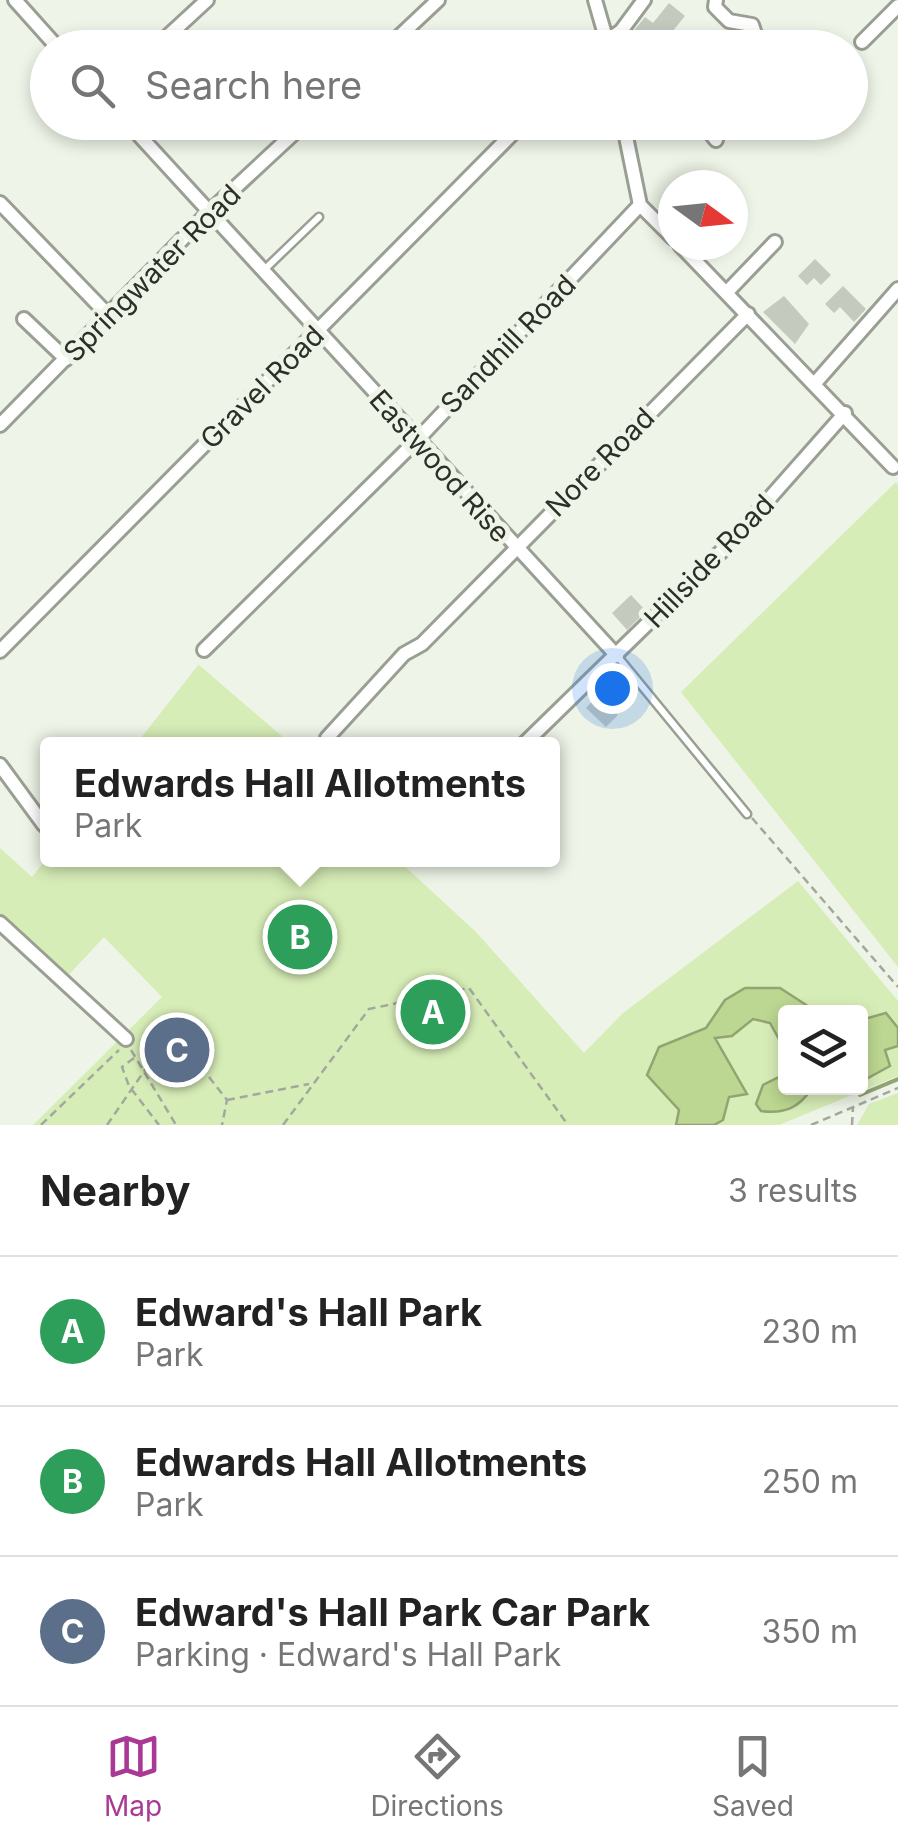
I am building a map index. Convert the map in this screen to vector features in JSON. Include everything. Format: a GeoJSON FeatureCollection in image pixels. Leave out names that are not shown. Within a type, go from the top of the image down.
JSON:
{"type":"FeatureCollection","features":[{"type":"Feature","properties":{"kind":"street"},"geometry":{"type":"LineString","coordinates":[[14,0],[42,30]]}},
{"type":"Feature","properties":{"kind":"street"},"geometry":{"type":"LineString","coordinates":[[174,30],[207,0]]}},
{"type":"Feature","properties":{"kind":"street"},"geometry":{"type":"LineString","coordinates":[[406,30],[438,0]]}},
{"type":"Feature","properties":{"kind":"street"},"geometry":{"type":"LineString","coordinates":[[596,0],[601,30]]}},
{"type":"Feature","properties":{"kind":"street"},"geometry":{"type":"LineString","coordinates":[[621,30],[644,0]]}},
{"type":"Feature","properties":{"kind":"street"},"geometry":{"type":"LineString","coordinates":[[716,0],[715,7],[730,21],[752,24],[754,30]]}},
{"type":"Feature","properties":{"kind":"street"},"geometry":{"type":"LineString","coordinates":[[868,36],[898,6]]}},
{"type":"Feature","properties":{"kind":"street","name":"Eastwood Rise"},"geometry":{"type":"LineString","coordinates":[[142,140],[514,548],[618,656]]}},
{"type":"Feature","properties":{"kind":"street","name":"Springwater Road"},"geometry":{"type":"LineString","coordinates":[[0,425],[208,213],[287,140]]}},
{"type":"Feature","properties":{"kind":"street","name":"Gravel Road"},"geometry":{"type":"LineString","coordinates":[[0,651],[506,140]]}},
{"type":"Feature","properties":{"kind":"street"},"geometry":{"type":"LineString","coordinates":[[627,140],[640,206],[658,223]]}},
{"type":"Feature","properties":{"kind":"street"},"geometry":{"type":"LineString","coordinates":[[0,203],[110,316]]}},
{"type":"Feature","properties":{"kind":"street","name":"Sandhill Road"},"geometry":{"type":"LineString","coordinates":[[204,650],[418,439],[640,206]]}},
{"type":"Feature","properties":{"kind":"street"},"geometry":{"type":"LineString","coordinates":[[727,292],[776,242]]}},
{"type":"Feature","properties":{"kind":"street"},"geometry":{"type":"LineString","coordinates":[[695,260],[816,382],[893,468]]}},
{"type":"Feature","properties":{"kind":"street"},"geometry":{"type":"LineString","coordinates":[[816,382],[898,289]]}},
{"type":"Feature","properties":{"kind":"street","name":"Nore Road"},"geometry":{"type":"LineString","coordinates":[[329,737],[404,654],[422,644],[748,314]]}},
{"type":"Feature","properties":{"kind":"street"},"geometry":{"type":"LineString","coordinates":[[24,319],[66,359]]}},
{"type":"Feature","properties":{"kind":"street","name":"Hillside Road"},"geometry":{"type":"LineString","coordinates":[[531,737],[730,544],[845,413]]}},
{"type":"Feature","properties":{"kind":"street"},"geometry":{"type":"LineString","coordinates":[[2,766],[40,818]]}},
{"type":"Feature","properties":{"kind":"street"},"geometry":{"type":"LineString","coordinates":[[0,923],[126,1039]]}},
{"type":"Feature","properties":{"kind":"lane"},"geometry":{"type":"LineString","coordinates":[[262,272],[319,217]]}},
{"type":"Feature","properties":{"kind":"lane","name":"Eastwood Rise"},"geometry":{"type":"LineString","coordinates":[[618,656],[747,814]]}},
{"type":"Feature","properties":{"kind":"path"},"geometry":{"type":"LineString","coordinates":[[747,814],[898,986]]}},
{"type":"Feature","properties":{"kind":"path"},"geometry":{"type":"LineString","coordinates":[[282,1125],[369,1009],[469,988],[568,1125]]}},
{"type":"Feature","properties":{"kind":"path"},"geometry":{"type":"LineString","coordinates":[[189,1036],[198,1028]]}},
{"type":"Feature","properties":{"kind":"path"},"geometry":{"type":"LineString","coordinates":[[126,1039],[176,1125]]}},
{"type":"Feature","properties":{"kind":"path"},"geometry":{"type":"LineString","coordinates":[[41,1125],[118,1052]]}},
{"type":"Feature","properties":{"kind":"path"},"geometry":{"type":"LineString","coordinates":[[107,1125],[156,1054]]}},
{"type":"Feature","properties":{"kind":"path"},"geometry":{"type":"LineString","coordinates":[[135,1058],[122,1067],[133,1091],[159,1125]]}},
{"type":"Feature","properties":{"kind":"path"},"geometry":{"type":"LineString","coordinates":[[209,1077],[227,1100],[222,1125]]}},
{"type":"Feature","properties":{"kind":"path"},"geometry":{"type":"LineString","coordinates":[[227,1100],[310,1084]]}},
{"type":"Feature","properties":{"kind":"path"},"geometry":{"type":"LineString","coordinates":[[811,1125],[898,1088]]}},
{"type":"Feature","properties":{"kind":"path"},"geometry":{"type":"LineString","coordinates":[[852,1125],[853,1105]]}},
{"type":"Feature","properties":{"kind":"shaded area"},"geometry":{"type":"Polygon","coordinates":[[[896,482],[898,485],[898,967],[681,692],[896,482]]]}},
{"type":"Feature","properties":{"kind":"shaded area"},"geometry":{"type":"Polygon","coordinates":[[[199,664],[283,737],[142,737],[199,664]]]}},
{"type":"Feature","properties":{"kind":"shaded area"},"geometry":{"type":"Polygon","coordinates":[[[0,848],[32,877],[40,867],[406,867],[476,932],[584,1053],[623,1013],[798,881],[898,1001],[898,1076],[868,1088],[868,1005],[778,1005],[778,1095],[852,1095],[779,1125],[33,1125],[162,997],[104,937],[63,981],[0,923],[0,848]]]}},
{"type":"Feature","properties":{"kind":"shaded area"},"geometry":{"type":"Polygon","coordinates":[[[745,988],[780,988],[806,1005],[778,1005],[778,1037],[770,1023],[753,1019],[732,1036],[715,1038],[747,1094],[729,1097],[723,1120],[714,1125],[676,1125],[679,1110],[647,1075],[659,1047],[706,1028],[725,1000],[745,988]]]}},
{"type":"Feature","properties":{"kind":"shaded area"},"geometry":{"type":"Polygon","coordinates":[[[886,1013],[898,1028],[898,1046],[885,1050],[890,1066],[868,1078],[868,1018],[886,1013]]]}},
{"type":"Feature","properties":{"kind":"shaded area"},"geometry":{"type":"Polygon","coordinates":[[[778,1078],[778,1095],[806,1095],[791,1108],[761,1111],[756,1104],[763,1085],[778,1078]]]}},
{"type":"Feature","properties":{"kind":"shaded area"},"geometry":{"type":"Polygon","coordinates":[[[898,1093],[898,1125],[857,1125],[869,1104],[898,1093]]]}},
{"type":"Feature","properties":{"kind":"building"},"geometry":{"type":"Polygon","coordinates":[[[669,3],[685,16],[674,30],[634,30],[645,17],[653,23],[669,3]]]}},
{"type":"Feature","properties":{"kind":"building"},"geometry":{"type":"Polygon","coordinates":[[[815,259],[831,275],[821,285],[814,278],[807,285],[798,276],[815,259]]]}},
{"type":"Feature","properties":{"kind":"building"},"geometry":{"type":"Polygon","coordinates":[[[843,286],[866,309],[854,322],[840,307],[834,313],[825,304],[843,286]]]}},
{"type":"Feature","properties":{"kind":"building"},"geometry":{"type":"Polygon","coordinates":[[[784,296],[809,324],[795,344],[763,312],[784,296]]]}},
{"type":"Feature","properties":{"kind":"building"},"geometry":{"type":"Polygon","coordinates":[[[631,595],[646,611],[627,630],[612,613],[631,595]]]}},
{"type":"Feature","properties":{"kind":"building"},"geometry":{"type":"Polygon","coordinates":[[[598,695],[618,715],[606,727],[586,708],[598,695]]]}},
{"type":"Feature","properties":{"kind":"waterway"},"geometry":{"type":"LineString","coordinates":[[868,1092],[898,1079]]}},
{"type":"Feature","properties":{"kind":"place","name":"Edwards Hall Allotments"},"geometry":{"type":"Point","coordinates":[300,937]}},
{"type":"Feature","properties":{"kind":"place","name":"Edward's Hall Park"},"geometry":{"type":"Point","coordinates":[433,1012]}},
{"type":"Feature","properties":{"kind":"place","name":"Edward's Hall Park Car Park"},"geometry":{"type":"Point","coordinates":[177,1050]}}]}
